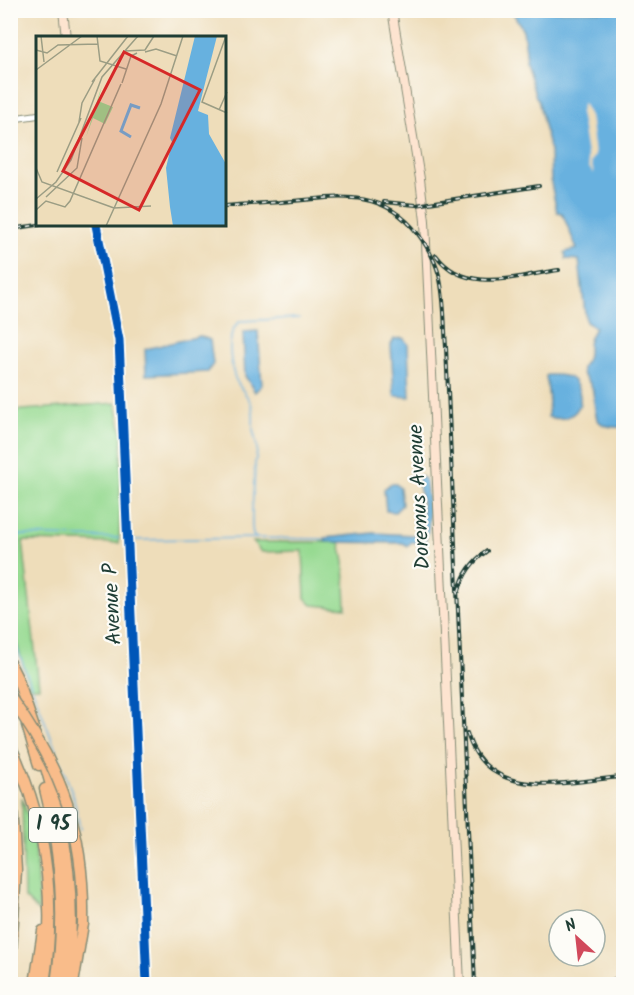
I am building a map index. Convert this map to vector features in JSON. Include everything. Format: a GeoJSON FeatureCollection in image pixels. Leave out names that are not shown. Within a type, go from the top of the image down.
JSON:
{"type":"FeatureCollection","features":[{"type":"Feature","properties":{"kind":"highway"},"geometry":{"type":"LineString","coordinates":[[10,664],[18,680],[58,807],[66,850],[72,913],[66,984]]}},
{"type":"Feature","properties":{"kind":"highway","name":"I 95"},"geometry":{"type":"LineString","coordinates":[[10,671],[45,786],[56,839],[62,914],[56,984]]}},
{"type":"Feature","properties":{"kind":"highway"},"geometry":{"type":"LineString","coordinates":[[10,697],[43,747],[57,775],[76,836],[81,867],[82,924],[73,984]]}},
{"type":"Feature","properties":{"kind":"highway","name":"I 95"},"geometry":{"type":"LineString","coordinates":[[10,745],[31,795],[48,864],[49,945],[44,984]]}},
{"type":"Feature","properties":{"kind":"highway","name":"I 95"},"geometry":{"type":"LineString","coordinates":[[10,773],[15,827],[16,881],[10,971]]}},
{"type":"Feature","properties":{"kind":"highway","name":"I 95"},"geometry":{"type":"LineString","coordinates":[[35,984],[44,913],[42,838]]}},
{"type":"Feature","properties":{"kind":"main road"},"geometry":{"type":"LineString","coordinates":[[63,10],[66,36]]}},
{"type":"Feature","properties":{"kind":"main road","name":"Doremus Avenue"},"geometry":{"type":"LineString","coordinates":[[392,10],[425,221],[460,984]]}},
{"type":"Feature","properties":{"kind":"main road","name":"Avenue P"},"geometry":{"type":"LineString","coordinates":[[96,226],[119,340],[147,984]]}},
{"type":"Feature","properties":{"kind":"street"},"geometry":{"type":"LineString","coordinates":[[10,119],[36,115]]}},
{"type":"Feature","properties":{"kind":"street"},"geometry":{"type":"LineString","coordinates":[[609,984],[624,976]]}},
{"type":"Feature","properties":{"kind":"green space"},"geometry":{"type":"Polygon","coordinates":[[[116,403],[122,433],[119,543],[23,541],[39,687],[29,687],[11,623],[10,411],[116,403]]]}},
{"type":"Feature","properties":{"kind":"green space"},"geometry":{"type":"Polygon","coordinates":[[[253,542],[340,542],[344,562],[346,608],[312,605],[305,598],[303,551],[261,552],[253,542]]]}},
{"type":"Feature","properties":{"kind":"green space"},"geometry":{"type":"Polygon","coordinates":[[[22,797],[35,840],[39,912],[24,897],[22,797]]]}},
{"type":"Feature","properties":{"kind":"water"},"geometry":{"type":"Polygon","coordinates":[[[512,11],[623,11],[623,427],[604,425],[599,421],[596,416],[591,384],[582,373],[595,327],[586,322],[579,260],[566,259],[565,252],[577,249],[562,213],[557,212],[551,183],[550,151],[538,99],[525,63],[523,30],[512,11]]]}},
{"type":"Feature","properties":{"kind":"water"},"geometry":{"type":"Polygon","coordinates":[[[258,331],[262,385],[255,392],[245,376],[243,332],[258,331]]]}},
{"type":"Feature","properties":{"kind":"water"},"geometry":{"type":"Polygon","coordinates":[[[200,336],[210,340],[213,364],[208,372],[146,375],[145,349],[200,336]]]}},
{"type":"Feature","properties":{"kind":"water"},"geometry":{"type":"Polygon","coordinates":[[[403,338],[408,344],[410,397],[394,394],[391,345],[394,339],[403,338]]]}},
{"type":"Feature","properties":{"kind":"water"},"geometry":{"type":"Polygon","coordinates":[[[546,376],[567,376],[572,379],[579,391],[580,399],[577,410],[567,417],[548,417],[549,400],[546,376]]]}},
{"type":"Feature","properties":{"kind":"water"},"geometry":{"type":"Polygon","coordinates":[[[420,476],[425,479],[429,512],[427,537],[424,543],[411,542],[408,546],[403,543],[325,542],[325,538],[374,533],[420,534],[423,515],[418,478],[420,476]]]}},
{"type":"Feature","properties":{"kind":"water"},"geometry":{"type":"Polygon","coordinates":[[[390,484],[396,484],[400,488],[402,505],[395,512],[386,511],[384,489],[390,484]]]}},
{"type":"Feature","properties":{"kind":"pier"},"geometry":{"type":"Polygon","coordinates":[[[583,103],[590,116],[595,155],[591,162],[594,174],[589,167],[580,112],[583,103]]]}},
{"type":"Feature","properties":{"kind":"waterway"},"geometry":{"type":"LineString","coordinates":[[299,318],[241,321],[233,332],[230,356],[235,378],[251,402],[253,412],[257,450],[252,510],[253,535],[256,538],[325,539]]}},
{"type":"Feature","properties":{"kind":"waterway"},"geometry":{"type":"LineString","coordinates":[[10,538],[19,535],[119,538]]}},
{"type":"Feature","properties":{"kind":"waterway"},"geometry":{"type":"LineString","coordinates":[[133,540],[256,538]]}},
{"type":"Feature","properties":{"kind":"waterway"},"geometry":{"type":"LineString","coordinates":[[10,630],[73,795],[80,829]]}},
{"type":"Feature","properties":{"kind":"railway"},"geometry":{"type":"LineString","coordinates":[[384,202],[416,205],[539,186]]}},
{"type":"Feature","properties":{"kind":"railway"},"geometry":{"type":"LineString","coordinates":[[226,206],[329,198],[362,199],[377,203],[405,220],[418,234],[425,243],[437,269],[441,284],[446,347],[475,984]]}},
{"type":"Feature","properties":{"kind":"railway"},"geometry":{"type":"LineString","coordinates":[[10,229],[36,225]]}},
{"type":"Feature","properties":{"kind":"railway"},"geometry":{"type":"LineString","coordinates":[[436,255],[448,267],[462,275],[477,279],[493,280],[559,270]]}},
{"type":"Feature","properties":{"kind":"railway"},"geometry":{"type":"LineString","coordinates":[[459,591],[470,568],[487,551]]}},
{"type":"Feature","properties":{"kind":"railway"},"geometry":{"type":"LineString","coordinates":[[467,733],[477,755],[492,770],[510,779],[553,784],[620,777]]}},
{"type":"Feature","properties":{"kind":"cycle path"},"geometry":{"type":"LineString","coordinates":[[96,226],[119,340],[147,984]]}}]}
